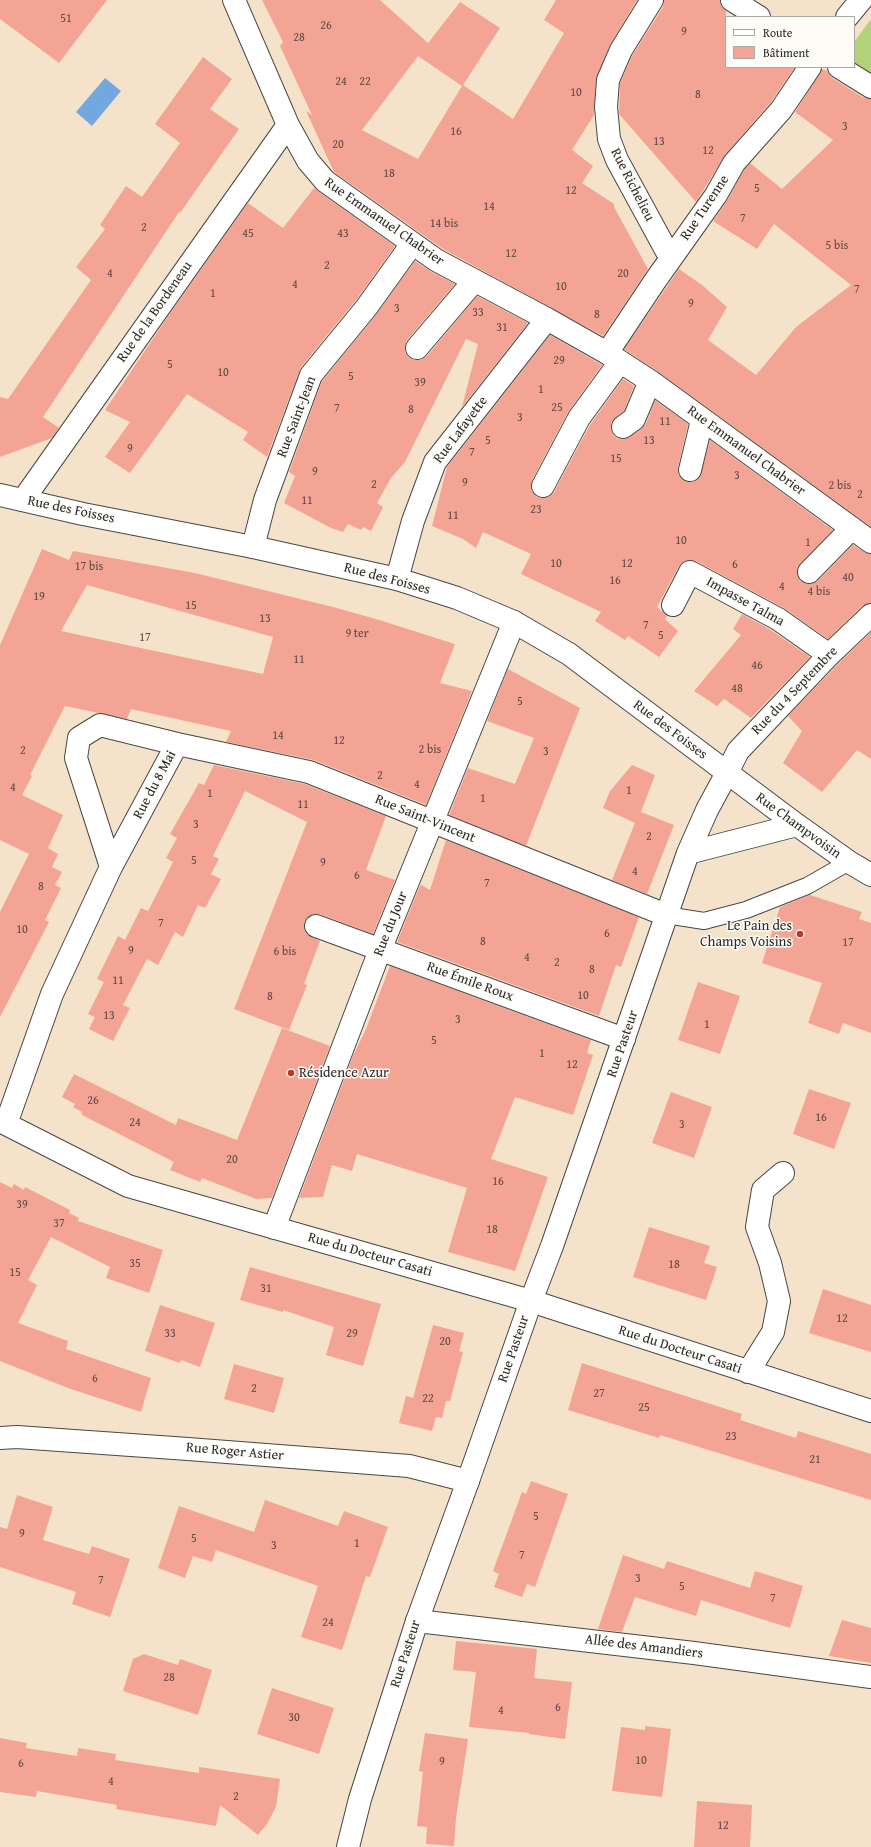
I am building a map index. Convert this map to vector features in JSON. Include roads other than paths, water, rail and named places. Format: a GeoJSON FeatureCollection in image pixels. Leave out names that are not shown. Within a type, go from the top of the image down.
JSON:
{"type":"FeatureCollection","features":[{"type":"Feature","properties":{"kind":"street","name":"Rue Emmanuel Chabrier"},"geometry":{"type":"LineString","coordinates":[[234,0],[288,125],[308,161],[325,181],[436,260],[547,319],[650,381],[871,542]]}},
{"type":"Feature","properties":{"kind":"street","name":"Rue Richelieu"},"geometry":{"type":"LineString","coordinates":[[652,0],[621,50],[608,80],[606,107],[608,139],[617,160],[666,250],[673,255]]}},
{"type":"Feature","properties":{"kind":"street"},"geometry":{"type":"LineString","coordinates":[[732,0],[757,16]]}},
{"type":"Feature","properties":{"kind":"street"},"geometry":{"type":"LineString","coordinates":[[848,16],[860,0]]}},
{"type":"Feature","properties":{"kind":"street","name":"Rue Turenne"},"geometry":{"type":"LineString","coordinates":[[613,358],[673,255],[716,195],[734,163],[781,110],[809,68]]}},
{"type":"Feature","properties":{"kind":"street"},"geometry":{"type":"LineString","coordinates":[[841,68],[871,87]]}},
{"type":"Feature","properties":{"kind":"street","name":"Rue de la Bordeneau"},"geometry":{"type":"LineString","coordinates":[[23,500],[288,125]]}},
{"type":"Feature","properties":{"kind":"street","name":"Rue Saint-Jean"},"geometry":{"type":"LineString","coordinates":[[253,547],[265,500],[311,375],[366,308],[412,244]]}},
{"type":"Feature","properties":{"kind":"street"},"geometry":{"type":"LineString","coordinates":[[417,348],[474,281]]}},
{"type":"Feature","properties":{"kind":"street","name":"Rue Lafayette"},"geometry":{"type":"LineString","coordinates":[[397,579],[413,521],[435,462],[547,319]]}},
{"type":"Feature","properties":{"kind":"street"},"geometry":{"type":"LineString","coordinates":[[543,486],[613,358]]}},
{"type":"Feature","properties":{"kind":"street"},"geometry":{"type":"LineString","coordinates":[[624,427],[634,419],[650,381]]}},
{"type":"Feature","properties":{"kind":"street"},"geometry":{"type":"LineString","coordinates":[[690,470],[702,420]]}},
{"type":"Feature","properties":{"kind":"street","name":"Rue des Foisses"},"geometry":{"type":"LineString","coordinates":[[0,495],[83,514],[253,547],[397,579],[457,598],[514,622],[569,654],[727,773]]}},
{"type":"Feature","properties":{"kind":"street"},"geometry":{"type":"LineString","coordinates":[[809,572],[852,528]]}},
{"type":"Feature","properties":{"kind":"street","name":"Impasse Talma"},"geometry":{"type":"LineString","coordinates":[[673,605],[690,572],[778,619],[830,656]]}},
{"type":"Feature","properties":{"kind":"street","name":"Rue du 4 Septembre"},"geometry":{"type":"LineString","coordinates":[[727,773],[738,751],[870,616]]}},
{"type":"Feature","properties":{"kind":"street","name":"Rue du Jour"},"geometry":{"type":"LineString","coordinates":[[274,1228],[380,950],[514,622]]}},
{"type":"Feature","properties":{"kind":"street","name":"Rue du 8 Mai"},"geometry":{"type":"LineString","coordinates":[[3,1122],[52,994],[111,867],[177,744],[100,725],[79,738],[76,758],[111,867]]}},
{"type":"Feature","properties":{"kind":"street","name":"Rue Saint-Vincent"},"geometry":{"type":"LineString","coordinates":[[177,744],[309,772],[666,915]]}},
{"type":"Feature","properties":{"kind":"street","name":"Rue Champvoisin"},"geometry":{"type":"LineString","coordinates":[[727,773],[849,862],[871,875]]}},
{"type":"Feature","properties":{"kind":"street","name":"Rue Pasteur"},"geometry":{"type":"LineString","coordinates":[[348,1847],[360,1799],[417,1621],[468,1481],[530,1301],[552,1246],[666,915],[688,853],[707,810],[727,773]]}},
{"type":"Feature","properties":{"kind":"street"},"geometry":{"type":"LineString","coordinates":[[688,853],[797,825]]}},
{"type":"Feature","properties":{"kind":"street","name":"Rue Émile Roux"},"geometry":{"type":"LineString","coordinates":[[316,926],[624,1039]]}},
{"type":"Feature","properties":{"kind":"street","name":"Rue du Docteur Casati"},"geometry":{"type":"LineString","coordinates":[[3,1122],[128,1186],[530,1301],[871,1411]]}},
{"type":"Feature","properties":{"kind":"street","name":"Rue du Docteur Casati"},"geometry":{"type":"LineString","coordinates":[[748,1372],[773,1332],[779,1301],[770,1263],[757,1227],[763,1190],[783,1173]]}},
{"type":"Feature","properties":{"kind":"street","name":"Rue Roger Astier"},"geometry":{"type":"LineString","coordinates":[[0,1438],[17,1437],[409,1466],[468,1481]]}},
{"type":"Feature","properties":{"kind":"street","name":"Allée des Amandiers"},"geometry":{"type":"LineString","coordinates":[[417,1621],[694,1653],[871,1677]]}},
{"type":"Feature","properties":{"kind":"lane"},"geometry":{"type":"LineString","coordinates":[[666,915],[704,921],[746,910],[807,886],[849,862]]}},
{"type":"Feature","properties":{"kind":"water"},"geometry":{"type":"Polygon","coordinates":[[[105,78],[121,91],[92,126],[76,112],[105,78]]]}},
{"type":"Feature","properties":{"kind":"place","name":"Le Pain des Champs Voisins"},"geometry":{"type":"Point","coordinates":[800,934]}},
{"type":"Feature","properties":{"kind":"place","name":"Résidence Azur"},"geometry":{"type":"Point","coordinates":[291,1073]}}]}
